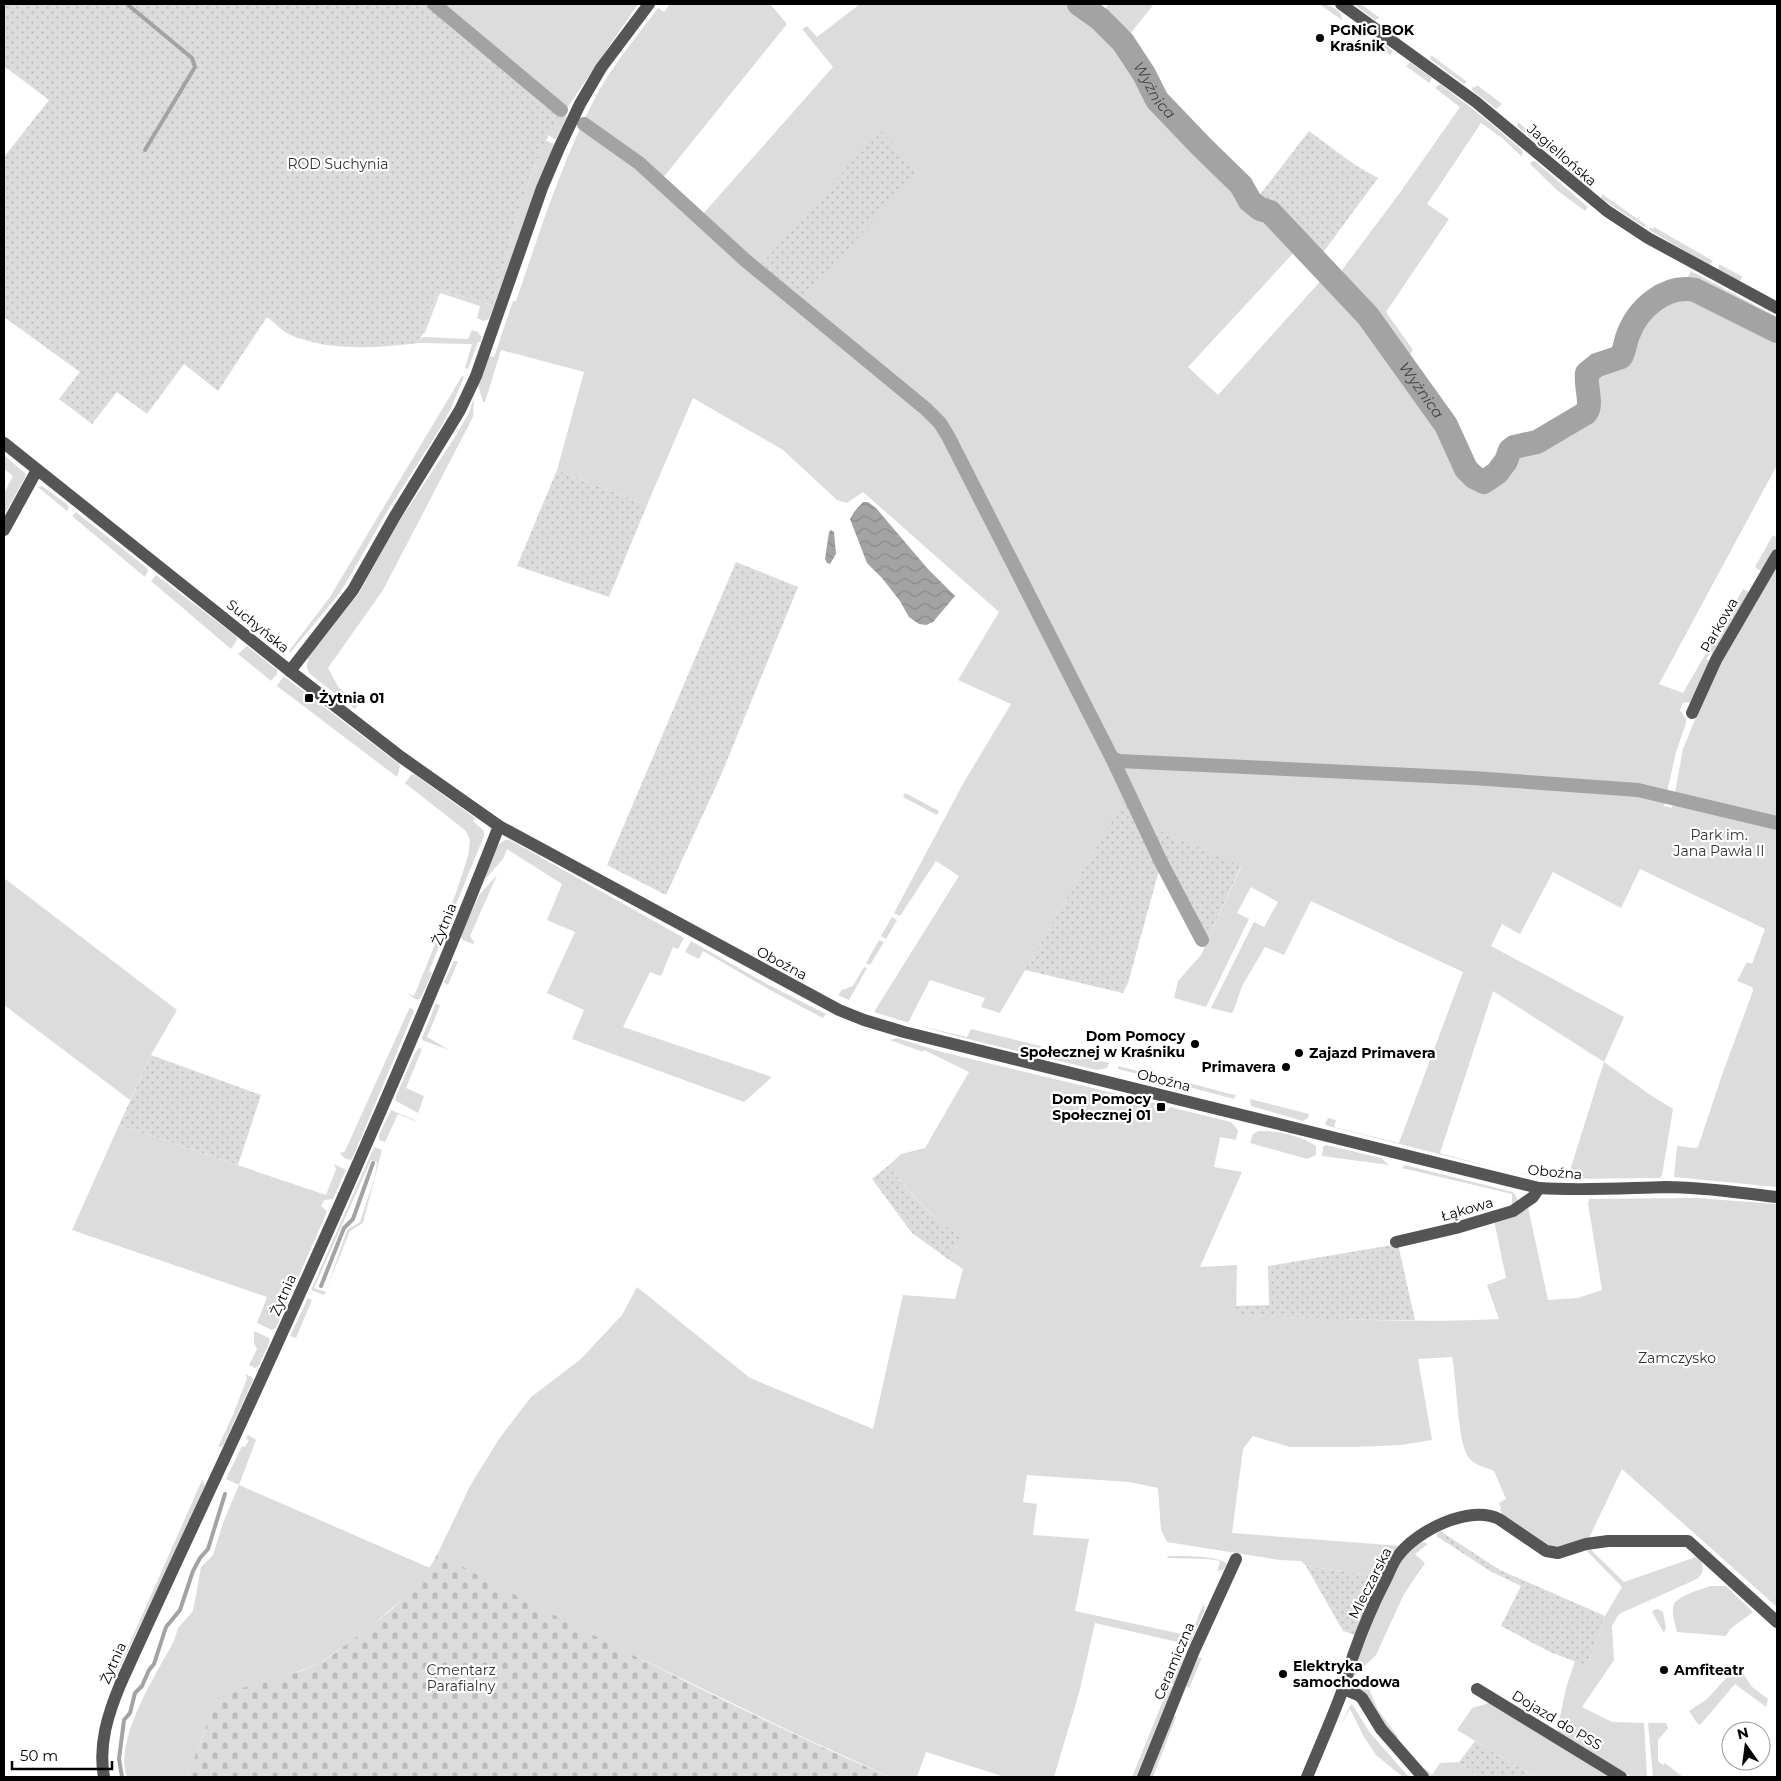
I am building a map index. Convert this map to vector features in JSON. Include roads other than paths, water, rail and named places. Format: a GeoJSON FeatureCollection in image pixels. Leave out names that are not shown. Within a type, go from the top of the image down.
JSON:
{"type":"FeatureCollection","features":[{"type":"Feature","properties":{"kind":"street"},"geometry":{"type":"LineString","coordinates":[[290,671],[353,590],[395,516],[460,410],[476,376],[542,188],[560,146],[580,104],[601,68],[649,4]]}},
{"type":"Feature","properties":{"kind":"street","name":"Jagiellońska"},"geometry":{"type":"LineString","coordinates":[[1341,4],[1476,102],[1607,211],[1648,238],[1777,308]]}},
{"type":"Feature","properties":{"kind":"street","name":"Suchyńska"},"geometry":{"type":"LineString","coordinates":[[4,443],[290,671],[407,761],[499,826]]}},
{"type":"Feature","properties":{"kind":"street"},"geometry":{"type":"LineString","coordinates":[[4,530],[38,470]]}},
{"type":"Feature","properties":{"kind":"street","name":"Parkowa"},"geometry":{"type":"LineString","coordinates":[[1692,713],[1716,660],[1777,555]]}},
{"type":"Feature","properties":{"kind":"street","name":"Oboźna"},"geometry":{"type":"LineString","coordinates":[[499,826],[839,1010],[904,1032],[1539,1188],[1567,1190],[1675,1188],[1730,1191],[1777,1197]]}},
{"type":"Feature","properties":{"kind":"street","name":"Żytnia"},"geometry":{"type":"LineString","coordinates":[[104,1777],[103,1739],[112,1703],[282,1334],[377,1120],[499,826]]}},
{"type":"Feature","properties":{"kind":"street","name":"Łąkowa"},"geometry":{"type":"LineString","coordinates":[[1396,1242],[1456,1228],[1513,1211],[1534,1198],[1539,1188]]}},
{"type":"Feature","properties":{"kind":"street","name":"Mleczarska"},"geometry":{"type":"LineString","coordinates":[[1307,1777],[1343,1688],[1359,1639],[1378,1594],[1397,1557],[1408,1545],[1446,1521],[1467,1515],[1492,1515],[1546,1551],[1552,1553],[1586,1544],[1608,1541],[1688,1541],[1777,1622]]}},
{"type":"Feature","properties":{"kind":"street","name":"Ceramiczna"},"geometry":{"type":"LineString","coordinates":[[1143,1777],[1193,1653],[1236,1558]]}},
{"type":"Feature","properties":{"kind":"street"},"geometry":{"type":"LineString","coordinates":[[1343,1688],[1358,1694],[1362,1698],[1381,1730],[1423,1777]]}},
{"type":"Feature","properties":{"kind":"street","name":"Dojazd do PSS"},"geometry":{"type":"LineString","coordinates":[[1477,1689],[1620,1777]]}},
{"type":"Feature","properties":{"kind":"water"},"geometry":{"type":"Polygon","coordinates":[[[863,502],[868,502],[876,508],[927,568],[955,596],[933,622],[926,625],[919,624],[909,617],[900,601],[867,563],[850,519],[863,502]]]}},
{"type":"Feature","properties":{"kind":"water"},"geometry":{"type":"Polygon","coordinates":[[[831,530],[834,532],[836,554],[830,564],[825,559],[829,532],[831,530]]]}},
{"type":"Feature","properties":{"kind":"waterway"},"geometry":{"type":"LineString","coordinates":[[127,4],[192,58],[195,67],[145,150]]}},
{"type":"Feature","properties":{"kind":"waterway"},"geometry":{"type":"LineString","coordinates":[[434,4],[561,110]]}},
{"type":"Feature","properties":{"kind":"waterway","name":"Wyżnica"},"geometry":{"type":"LineString","coordinates":[[1079,4],[1100,19],[1123,42],[1144,74],[1157,100],[1241,185],[1250,201],[1260,209],[1270,212],[1368,316],[1446,425],[1466,469],[1474,477],[1484,482],[1497,473],[1506,461],[1510,450],[1514,447],[1537,442],[1586,413],[1589,405],[1587,373],[1597,365],[1621,357],[1628,335],[1639,316],[1646,307],[1664,294],[1684,289],[1695,290],[1777,331]]}},
{"type":"Feature","properties":{"kind":"waterway"},"geometry":{"type":"LineString","coordinates":[[584,124],[639,163],[745,260],[926,409],[940,423],[1112,758],[1119,761],[1473,778],[1638,790],[1777,823]]}},
{"type":"Feature","properties":{"kind":"waterway"},"geometry":{"type":"LineString","coordinates":[[1112,758],[1161,862],[1202,940]]}},
{"type":"Feature","properties":{"kind":"waterway"},"geometry":{"type":"LineString","coordinates":[[321,1286],[344,1228],[353,1219],[373,1163]]}},
{"type":"Feature","properties":{"kind":"waterway"},"geometry":{"type":"LineString","coordinates":[[122,1777],[119,1759],[124,1720],[130,1713],[135,1693],[142,1686],[149,1670],[154,1664],[166,1627],[180,1610],[193,1571],[200,1558],[208,1549],[225,1494]]}},
{"type":"Feature","properties":{"kind":"place","name":"PGNiG BOK Kraśnik"},"geometry":{"type":"Point","coordinates":[1320,38]}},
{"type":"Feature","properties":{"kind":"place","name":"Żytnia 01"},"geometry":{"type":"Point","coordinates":[309,698]}},
{"type":"Feature","properties":{"kind":"place","name":"Dom Pomocy Społecznej w Kraśniku"},"geometry":{"type":"Point","coordinates":[1195,1044]}},
{"type":"Feature","properties":{"kind":"place","name":"Zajazd Primavera"},"geometry":{"type":"Point","coordinates":[1299,1053]}},
{"type":"Feature","properties":{"kind":"place","name":"Primavera"},"geometry":{"type":"Point","coordinates":[1286,1067]}},
{"type":"Feature","properties":{"kind":"place","name":"Dom Pomocy Społecznej 01"},"geometry":{"type":"Point","coordinates":[1161,1107]}},
{"type":"Feature","properties":{"kind":"place","name":"Amfiteatr"},"geometry":{"type":"Point","coordinates":[1664,1670]}},
{"type":"Feature","properties":{"kind":"place","name":"Elektryka samochodowa"},"geometry":{"type":"Point","coordinates":[1283,1674]}},
{"type":"Feature","properties":{"kind":"park label","name":"ROD Suchynia"},"geometry":{"type":"Point","coordinates":[338,164]}},
{"type":"Feature","properties":{"kind":"park label","name":"Park im. Jana Pawła II"},"geometry":{"type":"Point","coordinates":[1719,844]}},
{"type":"Feature","properties":{"kind":"park label","name":"Zamczysko"},"geometry":{"type":"Point","coordinates":[1677,1358]}},
{"type":"Feature","properties":{"kind":"park label","name":"Cmentarz Parafialny"},"geometry":{"type":"Point","coordinates":[461,1678]}}]}
